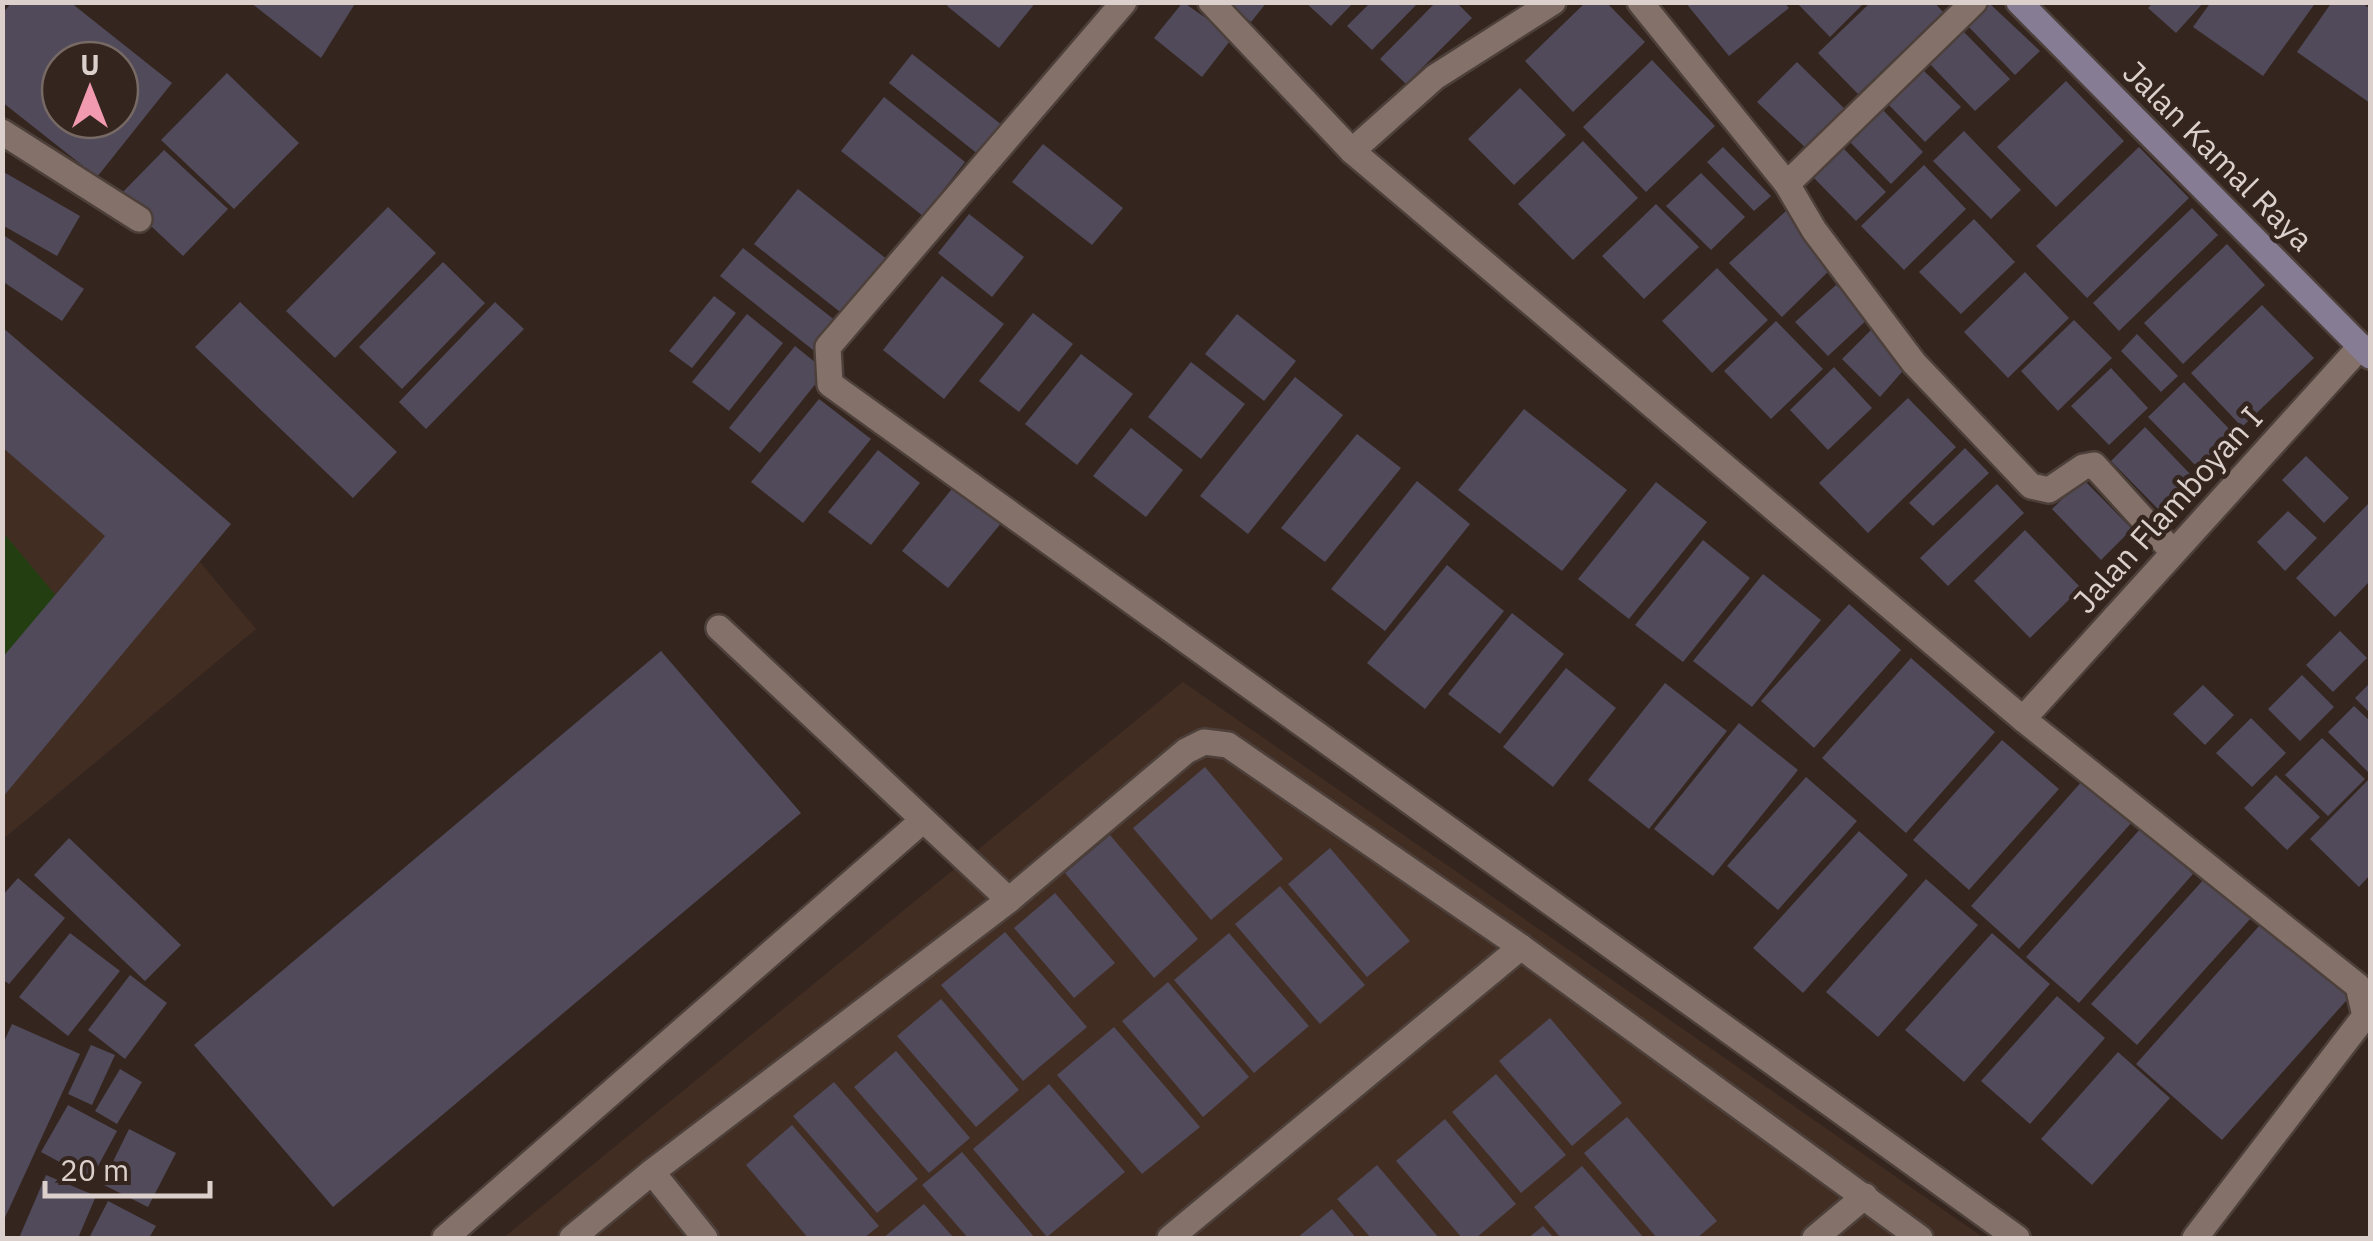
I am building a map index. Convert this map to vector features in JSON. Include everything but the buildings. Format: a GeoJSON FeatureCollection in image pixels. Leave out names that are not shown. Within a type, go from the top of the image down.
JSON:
{"type":"FeatureCollection","features":[{"type":"Feature","properties":{"kind":"main road","name":"Jalan Kamal Raya"},"geometry":{"type":"LineString","coordinates":[[2018,2],[2366,351]]}},
{"type":"Feature","properties":{"kind":"street"},"geometry":{"type":"LineString","coordinates":[[1124,2],[828,347],[830,384],[2017,1238]]}},
{"type":"Feature","properties":{"kind":"street"},"geometry":{"type":"LineString","coordinates":[[1210,2],[1352,152],[2023,718],[2358,986],[2364,1016],[2195,1238]]}},
{"type":"Feature","properties":{"kind":"street"},"geometry":{"type":"LineString","coordinates":[[1352,152],[1434,77],[1553,2]]}},
{"type":"Feature","properties":{"kind":"street"},"geometry":{"type":"LineString","coordinates":[[1640,2],[1787,184],[1814,230],[1914,363],[2031,486],[2049,490],[2083,467],[2094,465],[2173,552]]}},
{"type":"Feature","properties":{"kind":"street"},"geometry":{"type":"LineString","coordinates":[[1787,184],[1974,2]]}},
{"type":"Feature","properties":{"kind":"street"},"geometry":{"type":"LineString","coordinates":[[2,132],[139,218]]}},
{"type":"Feature","properties":{"kind":"street","name":"Jalan Flamboyan I"},"geometry":{"type":"LineString","coordinates":[[2023,718],[2173,552],[2366,351]]}},
{"type":"Feature","properties":{"kind":"street"},"geometry":{"type":"LineString","coordinates":[[719,628],[1009,900]]}},
{"type":"Feature","properties":{"kind":"street"},"geometry":{"type":"LineString","coordinates":[[572,1238],[652,1172],[1009,900],[1186,751],[1204,742],[1228,745],[1521,948],[1920,1238]]}},
{"type":"Feature","properties":{"kind":"street"},"geometry":{"type":"LineString","coordinates":[[445,1238],[922,822]]}},
{"type":"Feature","properties":{"kind":"street"},"geometry":{"type":"LineString","coordinates":[[1170,1238],[1521,948]]}},
{"type":"Feature","properties":{"kind":"street"},"geometry":{"type":"LineString","coordinates":[[652,1172],[705,1238]]}},
{"type":"Feature","properties":{"kind":"street"},"geometry":{"type":"LineString","coordinates":[[1815,1238],[1865,1196]]}},
{"type":"Feature","properties":{"kind":"shaded area"},"geometry":{"type":"Polygon","coordinates":[[[12,338],[256,629],[3,839],[2,346],[12,338]]]}},
{"type":"Feature","properties":{"kind":"shaded area"},"geometry":{"type":"Polygon","coordinates":[[[1183,682],[1984,1238],[503,1238],[1183,682]]]}},
{"type":"Feature","properties":{"kind":"green space"},"geometry":{"type":"Polygon","coordinates":[[[2,531],[74,617],[2,676],[2,531]]]}}]}
